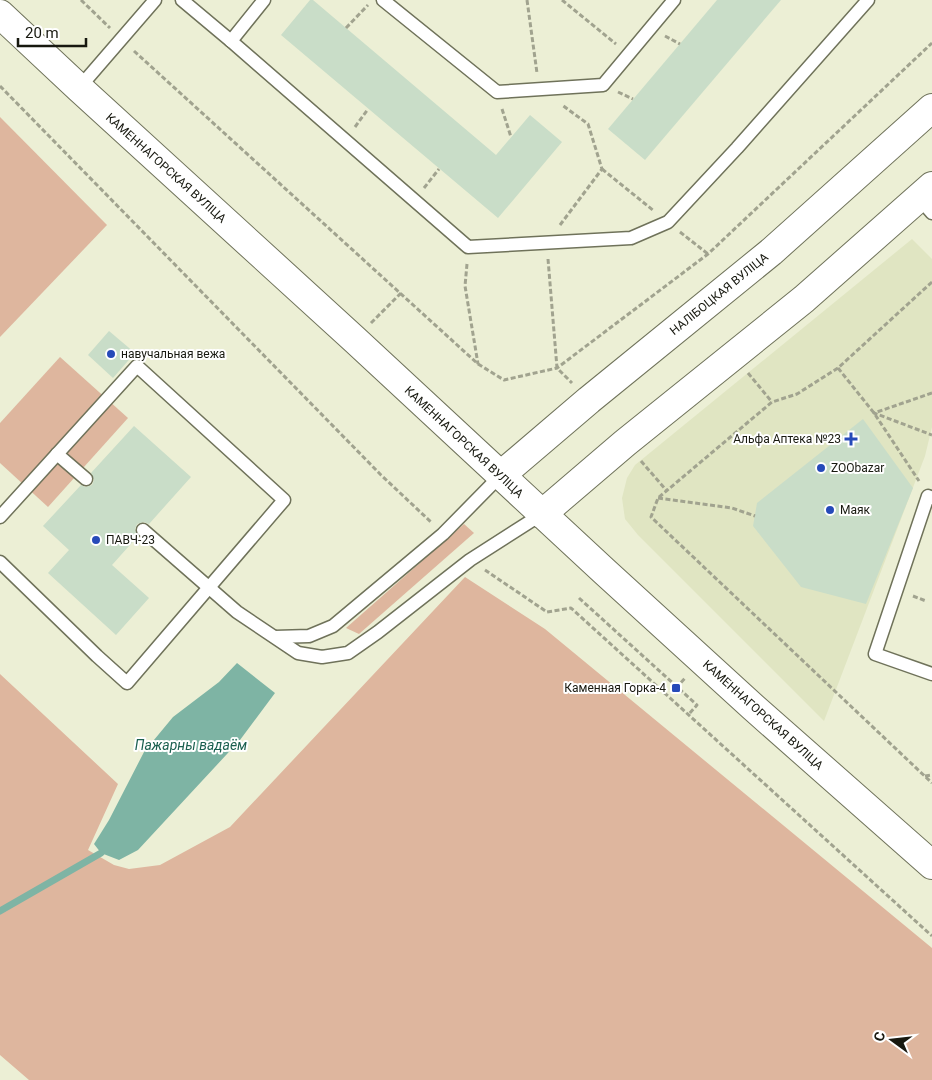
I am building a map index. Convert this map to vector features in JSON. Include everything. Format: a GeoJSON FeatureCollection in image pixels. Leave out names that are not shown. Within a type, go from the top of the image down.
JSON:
{"type":"FeatureCollection","features":[{"type":"Feature","properties":{"kind":"main road","name":"КАМЕННАГОРСКАЯ ВУЛІЦА"},"geometry":{"type":"LineString","coordinates":[[0,14],[753,707],[932,866]]}},
{"type":"Feature","properties":{"kind":"main road","name":"НАЛІБОЦКАЯ ВУЛІЦА"},"geometry":{"type":"LineString","coordinates":[[501,475],[589,400],[771,252],[932,108]]}},
{"type":"Feature","properties":{"kind":"main road"},"geometry":{"type":"LineString","coordinates":[[542,514],[625,442],[928,199]]}},
{"type":"Feature","properties":{"kind":"lane"},"geometry":{"type":"LineString","coordinates":[[79,88],[155,0]]}},
{"type":"Feature","properties":{"kind":"lane"},"geometry":{"type":"LineString","coordinates":[[182,0],[231,40],[468,247],[631,238],[668,222],[737,148],[868,0]]}},
{"type":"Feature","properties":{"kind":"lane"},"geometry":{"type":"LineString","coordinates":[[231,40],[264,0]]}},
{"type":"Feature","properties":{"kind":"lane"},"geometry":{"type":"LineString","coordinates":[[383,0],[497,92],[603,85],[674,0]]}},
{"type":"Feature","properties":{"kind":"lane"},"geometry":{"type":"LineString","coordinates":[[0,517],[137,366],[284,500],[127,683],[0,562]]}},
{"type":"Feature","properties":{"kind":"lane"},"geometry":{"type":"LineString","coordinates":[[57,454],[86,479]]}},
{"type":"Feature","properties":{"kind":"lane"},"geometry":{"type":"LineString","coordinates":[[275,637],[309,636],[333,626],[443,534],[501,475]]}},
{"type":"Feature","properties":{"kind":"lane"},"geometry":{"type":"LineString","coordinates":[[930,497],[875,654],[932,674]]}},
{"type":"Feature","properties":{"kind":"lane"},"geometry":{"type":"LineString","coordinates":[[143,530],[237,612],[298,653],[322,657],[348,652],[378,632],[470,560],[542,514]]}},
{"type":"Feature","properties":{"kind":"path"},"geometry":{"type":"LineString","coordinates":[[81,0],[121,39],[478,364],[504,380],[557,368],[708,254],[932,43]]}},
{"type":"Feature","properties":{"kind":"path"},"geometry":{"type":"LineString","coordinates":[[346,28],[372,0]]}},
{"type":"Feature","properties":{"kind":"path"},"geometry":{"type":"LineString","coordinates":[[527,0],[540,90],[588,124],[602,169],[546,244],[557,368],[574,386]]}},
{"type":"Feature","properties":{"kind":"path"},"geometry":{"type":"LineString","coordinates":[[562,0],[628,54]]}},
{"type":"Feature","properties":{"kind":"path"},"geometry":{"type":"LineString","coordinates":[[0,86],[382,475],[443,534]]}},
{"type":"Feature","properties":{"kind":"path"},"geometry":{"type":"LineString","coordinates":[[497,92],[511,138]]}},
{"type":"Feature","properties":{"kind":"path"},"geometry":{"type":"LineString","coordinates":[[468,247],[465,286],[478,364]]}},
{"type":"Feature","properties":{"kind":"path"},"geometry":{"type":"LineString","coordinates":[[932,282],[838,368],[797,394],[772,402],[658,498],[651,517],[932,783]]}},
{"type":"Feature","properties":{"kind":"path"},"geometry":{"type":"LineString","coordinates":[[354,339],[400,293]]}},
{"type":"Feature","properties":{"kind":"path"},"geometry":{"type":"LineString","coordinates":[[734,355],[772,402]]}},
{"type":"Feature","properties":{"kind":"path"},"geometry":{"type":"LineString","coordinates":[[838,368],[874,413],[930,497]]}},
{"type":"Feature","properties":{"kind":"path"},"geometry":{"type":"LineString","coordinates":[[874,413],[932,392]]}},
{"type":"Feature","properties":{"kind":"path"},"geometry":{"type":"LineString","coordinates":[[874,413],[932,435]]}},
{"type":"Feature","properties":{"kind":"path"},"geometry":{"type":"LineString","coordinates":[[642,460],[666,491]]}},
{"type":"Feature","properties":{"kind":"path"},"geometry":{"type":"LineString","coordinates":[[658,498],[732,508],[755,516]]}},
{"type":"Feature","properties":{"kind":"path"},"geometry":{"type":"LineString","coordinates":[[470,560],[547,612],[571,608],[932,936]]}},
{"type":"Feature","properties":{"kind":"path"},"geometry":{"type":"LineString","coordinates":[[579,598],[697,705],[688,715]]}},
{"type":"Feature","properties":{"kind":"path"},"geometry":{"type":"LineString","coordinates":[[925,776],[932,775]]}},
{"type":"Feature","properties":{"kind":"shaded area"},"geometry":{"type":"Polygon","coordinates":[[[0,117],[107,225],[0,337],[0,117]]]}},
{"type":"Feature","properties":{"kind":"shaded area"},"geometry":{"type":"Polygon","coordinates":[[[912,239],[932,259],[932,427],[925,456],[824,721],[638,535],[625,519],[622,498],[627,478],[635,465],[912,239]]]}},
{"type":"Feature","properties":{"kind":"shaded area"},"geometry":{"type":"Polygon","coordinates":[[[60,357],[128,418],[48,507],[0,463],[0,423],[60,357]]]}},
{"type":"Feature","properties":{"kind":"shaded area"},"geometry":{"type":"Polygon","coordinates":[[[464,524],[474,533],[359,634],[346,628],[464,524]]]}},
{"type":"Feature","properties":{"kind":"shaded area"},"geometry":{"type":"Polygon","coordinates":[[[465,577],[545,629],[932,948],[932,1080],[29,1080],[0,1055],[0,674],[118,784],[88,850],[114,865],[129,869],[160,865],[230,827],[465,577]]]}},
{"type":"Feature","properties":{"kind":"water","name":"Пажарны вадаём"},"geometry":{"type":"Polygon","coordinates":[[[237,663],[275,693],[240,740],[138,850],[119,860],[101,853],[94,844],[109,820],[144,752],[173,717],[219,682],[237,663]]]}},
{"type":"Feature","properties":{"kind":"building"},"geometry":{"type":"Polygon","coordinates":[[[310,0],[313,0],[496,155],[530,115],[562,142],[498,218],[281,35],[310,0]]]}},
{"type":"Feature","properties":{"kind":"building"},"geometry":{"type":"Polygon","coordinates":[[[717,0],[781,0],[645,160],[608,129],[717,0]]]}},
{"type":"Feature","properties":{"kind":"building","name":"навучальная вежа"},"geometry":{"type":"Polygon","coordinates":[[[109,331],[135,353],[113,378],[88,355],[109,331]]]}},
{"type":"Feature","properties":{"kind":"building","name":"Маяк"},"geometry":{"type":"Polygon","coordinates":[[[863,419],[913,488],[866,604],[801,587],[753,526],[757,503],[863,419]]]}},
{"type":"Feature","properties":{"kind":"building","name":"ПАВЧ-23"},"geometry":{"type":"Polygon","coordinates":[[[134,426],[191,477],[149,524],[144,522],[137,524],[135,529],[138,536],[112,565],[149,598],[116,635],[48,573],[69,550],[43,526],[81,485],[85,487],[92,485],[94,480],[91,473],[134,426]]]}},
{"type":"Feature","properties":{"kind":"waterway"},"geometry":{"type":"LineString","coordinates":[[0,911],[101,853]]}},
{"type":"Feature","properties":{"kind":"place","name":"навучальная вежа"},"geometry":{"type":"Point","coordinates":[111,354]}},
{"type":"Feature","properties":{"kind":"place","name":"Альфа Аптека №23"},"geometry":{"type":"Point","coordinates":[851,439]}},
{"type":"Feature","properties":{"kind":"place","name":"ZOObazar"},"geometry":{"type":"Point","coordinates":[821,468]}},
{"type":"Feature","properties":{"kind":"place","name":"Маяк"},"geometry":{"type":"Point","coordinates":[830,510]}},
{"type":"Feature","properties":{"kind":"place","name":"ПАВЧ-23"},"geometry":{"type":"Point","coordinates":[96,540]}},
{"type":"Feature","properties":{"kind":"place","name":"Каменная Горка-4"},"geometry":{"type":"Point","coordinates":[676,688]}}]}
